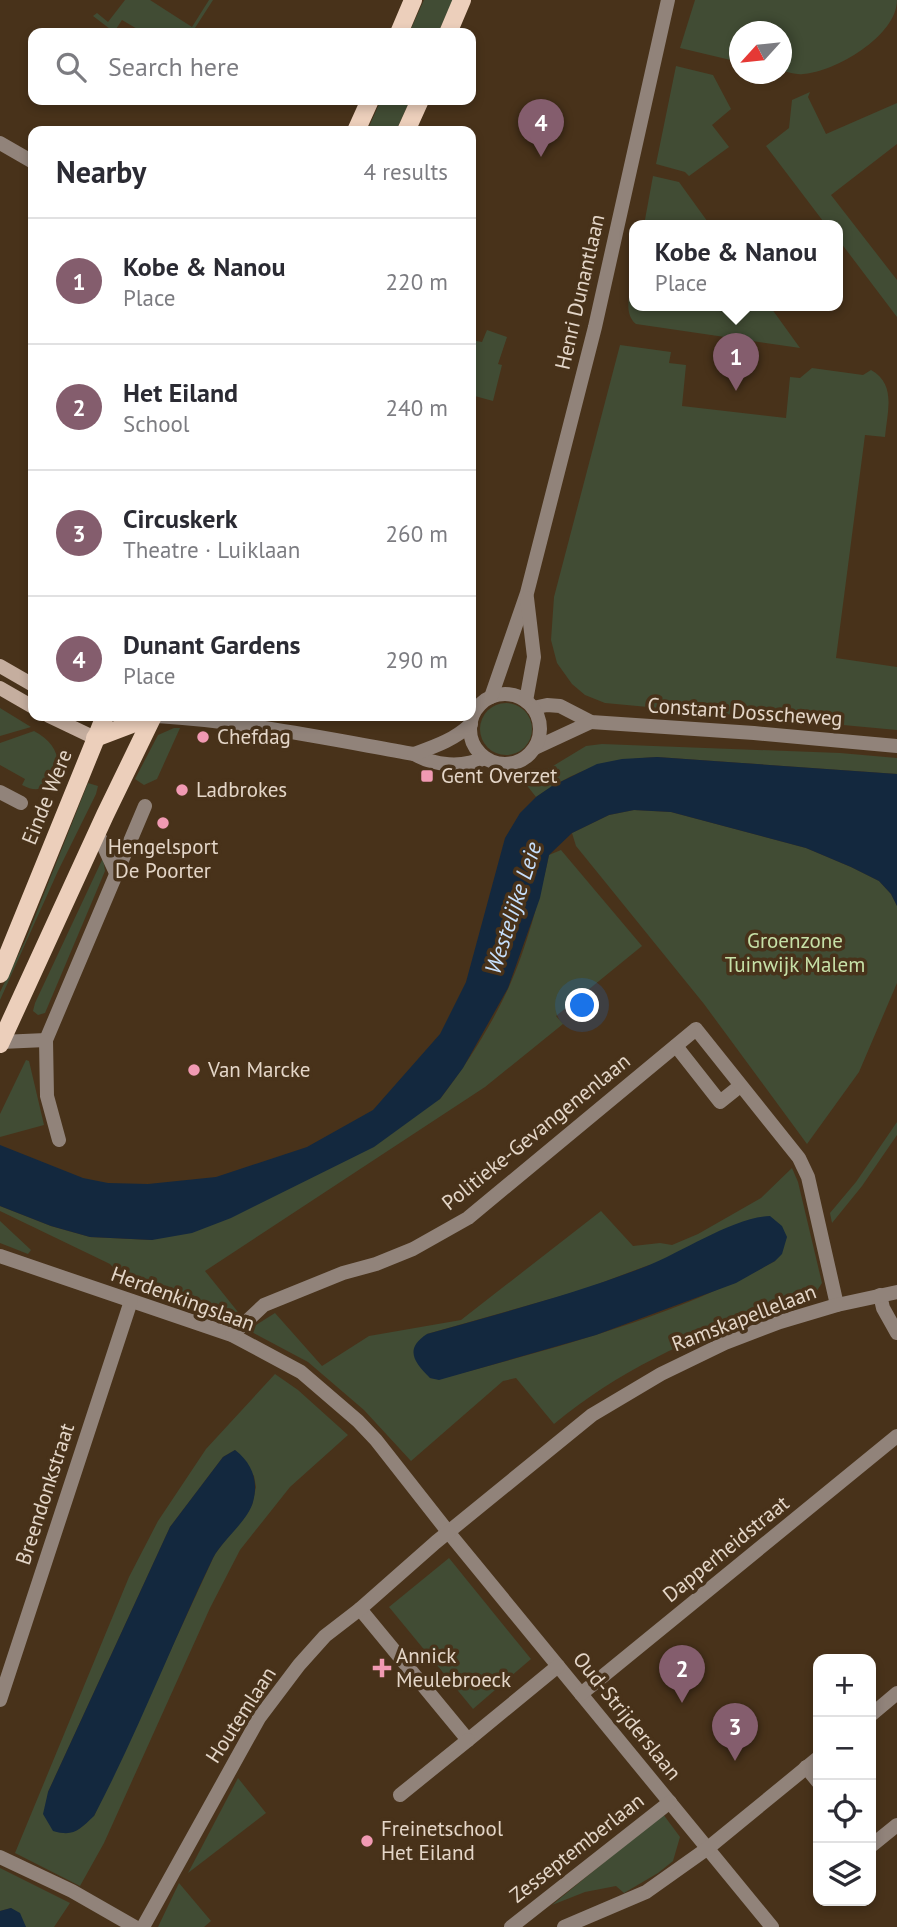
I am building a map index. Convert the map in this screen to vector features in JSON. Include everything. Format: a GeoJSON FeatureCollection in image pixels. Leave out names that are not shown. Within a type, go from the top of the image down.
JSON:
{"type":"FeatureCollection","features":[{"type":"Feature","properties":{"kind":"main road"},"geometry":{"type":"LineString","coordinates":[[401,28],[413,0]]}},
{"type":"Feature","properties":{"kind":"main road"},"geometry":{"type":"LineString","coordinates":[[450,28],[462,0]]}},
{"type":"Feature","properties":{"kind":"main road"},"geometry":{"type":"LineString","coordinates":[[358,126],[368,105]]}},
{"type":"Feature","properties":{"kind":"main road"},"geometry":{"type":"LineString","coordinates":[[408,126],[417,105]]}},
{"type":"Feature","properties":{"kind":"main road"},"geometry":{"type":"LineString","coordinates":[[0,666],[28,682]]}},
{"type":"Feature","properties":{"kind":"main road"},"geometry":{"type":"LineString","coordinates":[[0,688],[28,704]]}},
{"type":"Feature","properties":{"kind":"main road"},"geometry":{"type":"LineString","coordinates":[[59,721],[94,738],[140,721]]}},
{"type":"Feature","properties":{"kind":"main road","name":"Einde Were"},"geometry":{"type":"LineString","coordinates":[[2,964],[102,721]]}},
{"type":"Feature","properties":{"kind":"main road"},"geometry":{"type":"LineString","coordinates":[[0,1043],[152,721]]}},
{"type":"Feature","properties":{"kind":"street","name":"Henri Dunantlaan"},"geometry":{"type":"LineString","coordinates":[[491,697],[527,593],[595,327],[668,0]]}},
{"type":"Feature","properties":{"kind":"street"},"geometry":{"type":"LineString","coordinates":[[0,143],[28,159]]}},
{"type":"Feature","properties":{"kind":"street","name":"Henri Dunantlaan"},"geometry":{"type":"LineString","coordinates":[[527,593],[534,657],[529,704]]}},
{"type":"Feature","properties":{"kind":"street"},"geometry":{"type":"LineString","coordinates":[[472,721],[474,746],[491,762],[511,764],[529,755],[535,748],[541,727],[529,704],[515,695],[491,697],[476,711]]}},
{"type":"Feature","properties":{"kind":"street","name":"Constant Dosscheweg"},"geometry":{"type":"LineString","coordinates":[[529,704],[560,706],[591,722],[897,746]]}},
{"type":"Feature","properties":{"kind":"street"},"geometry":{"type":"LineString","coordinates":[[214,721],[414,754],[425,760],[460,765],[485,758]]}},
{"type":"Feature","properties":{"kind":"street","name":"Constant Dosscheweg"},"geometry":{"type":"LineString","coordinates":[[535,748],[591,722]]}},
{"type":"Feature","properties":{"kind":"street"},"geometry":{"type":"LineString","coordinates":[[414,754],[445,743],[471,724]]}},
{"type":"Feature","properties":{"kind":"street"},"geometry":{"type":"LineString","coordinates":[[0,792],[21,803]]}},
{"type":"Feature","properties":{"kind":"street"},"geometry":{"type":"LineString","coordinates":[[59,1140],[47,1096],[46,1040],[145,806]]}},
{"type":"Feature","properties":{"kind":"street"},"geometry":{"type":"LineString","coordinates":[[98,834],[117,875]]}},
{"type":"Feature","properties":{"kind":"street","name":"Politieke-Gevangenenlaan"},"geometry":{"type":"LineString","coordinates":[[232,1335],[264,1305],[342,1273],[376,1264],[413,1249],[468,1218],[696,1029],[740,1086]]}},
{"type":"Feature","properties":{"kind":"street"},"geometry":{"type":"LineString","coordinates":[[0,1043],[46,1040]]}},
{"type":"Feature","properties":{"kind":"street"},"geometry":{"type":"LineString","coordinates":[[676,1046],[720,1102],[740,1086],[799,1158],[808,1177],[837,1305]]}},
{"type":"Feature","properties":{"kind":"street","name":"Herdenkingslaan"},"geometry":{"type":"LineString","coordinates":[[0,1256],[232,1335],[301,1372],[376,1440],[449,1532]]}},
{"type":"Feature","properties":{"kind":"street","name":"Ramskapellelaan"},"geometry":{"type":"LineString","coordinates":[[449,1532],[593,1415],[661,1374],[725,1343],[780,1322],[837,1305],[897,1292]]}},
{"type":"Feature","properties":{"kind":"street"},"geometry":{"type":"LineString","coordinates":[[880,1295],[883,1308],[897,1333]]}},
{"type":"Feature","properties":{"kind":"street","name":"Breendonkstraat"},"geometry":{"type":"LineString","coordinates":[[0,1699],[131,1301]]}},
{"type":"Feature","properties":{"kind":"street","name":"Dapperheidstraat"},"geometry":{"type":"LineString","coordinates":[[581,1694],[897,1436]]}},
{"type":"Feature","properties":{"kind":"street","name":"Houtemlaan"},"geometry":{"type":"LineString","coordinates":[[143,1927],[259,1718],[299,1665],[325,1636],[449,1532]]}},
{"type":"Feature","properties":{"kind":"street","name":"Oud-Strijderslaan"},"geometry":{"type":"LineString","coordinates":[[449,1532],[772,1927]]}},
{"type":"Feature","properties":{"kind":"street"},"geometry":{"type":"LineString","coordinates":[[360,1609],[468,1740]]}},
{"type":"Feature","properties":{"kind":"street"},"geometry":{"type":"LineString","coordinates":[[400,1795],[558,1666]]}},
{"type":"Feature","properties":{"kind":"street"},"geometry":{"type":"LineString","coordinates":[[876,1711],[897,1693]]}},
{"type":"Feature","properties":{"kind":"street"},"geometry":{"type":"LineString","coordinates":[[568,1926],[646,1892],[708,1848],[813,1762]]}},
{"type":"Feature","properties":{"kind":"street"},"geometry":{"type":"LineString","coordinates":[[806,1767],[816,1780]]}},
{"type":"Feature","properties":{"kind":"street","name":"Zesseptemberlaan"},"geometry":{"type":"LineString","coordinates":[[511,1927],[670,1802]]}},
{"type":"Feature","properties":{"kind":"street"},"geometry":{"type":"LineString","coordinates":[[875,1843],[897,1825]]}},
{"type":"Feature","properties":{"kind":"street"},"geometry":{"type":"LineString","coordinates":[[0,1857],[72,1891],[135,1927]]}},
{"type":"Feature","properties":{"kind":"green space"},"geometry":{"type":"Polygon","coordinates":[[[125,0],[150,0],[192,27],[209,0],[213,0],[195,28],[136,28],[122,20],[117,28],[109,28],[93,16],[97,13],[108,22],[125,0]]]}},
{"type":"Feature","properties":{"kind":"green space"},"geometry":{"type":"Polygon","coordinates":[[[424,0],[453,0],[440,28],[411,28],[424,0]]]}},
{"type":"Feature","properties":{"kind":"green space"},"geometry":{"type":"Polygon","coordinates":[[[695,0],[897,0],[887,26],[876,39],[847,59],[816,72],[792,73],[792,21],[729,21],[729,60],[680,48],[695,0]]]}},
{"type":"Feature","properties":{"kind":"green space"},"geometry":{"type":"Polygon","coordinates":[[[676,66],[713,75],[731,109],[712,125],[729,147],[689,176],[685,172],[656,164],[676,66]]]}},
{"type":"Feature","properties":{"kind":"green space"},"geometry":{"type":"Polygon","coordinates":[[[810,92],[808,97],[826,134],[897,103],[897,144],[831,195],[897,280],[897,317],[843,246],[843,220],[822,220],[766,146],[789,128],[792,100],[810,92]]]}},
{"type":"Feature","properties":{"kind":"green space"},"geometry":{"type":"Polygon","coordinates":[[[379,105],[408,105],[398,126],[369,126],[379,105]]]}},
{"type":"Feature","properties":{"kind":"green space"},"geometry":{"type":"Polygon","coordinates":[[[653,176],[679,182],[706,220],[645,220],[653,176]]]}},
{"type":"Feature","properties":{"kind":"green space"},"geometry":{"type":"Polygon","coordinates":[[[629,300],[629,311],[773,311],[800,348],[636,324],[629,314],[628,307],[629,300]]]}},
{"type":"Feature","properties":{"kind":"green space"},"geometry":{"type":"Polygon","coordinates":[[[487,330],[507,337],[498,364],[502,365],[493,401],[476,396],[476,341],[482,342],[487,330]]]}},
{"type":"Feature","properties":{"kind":"green space"},"geometry":{"type":"Polygon","coordinates":[[[620,345],[671,352],[669,363],[686,365],[682,406],[786,418],[790,377],[800,378],[812,368],[863,375],[871,370],[879,376],[887,391],[888,400],[885,437],[865,435],[836,658],[897,667],[897,730],[605,703],[585,695],[572,684],[557,663],[551,640],[554,597],[620,345]]]}},
{"type":"Feature","properties":{"kind":"green space"},"geometry":{"type":"Polygon","coordinates":[[[506,703],[516,705],[524,711],[530,719],[530,739],[524,747],[516,753],[506,755],[496,753],[488,747],[482,739],[480,729],[482,719],[488,711],[496,705],[506,703]]]}},
{"type":"Feature","properties":{"kind":"green space"},"geometry":{"type":"Polygon","coordinates":[[[0,708],[31,727],[0,736],[0,708]]]}},
{"type":"Feature","properties":{"kind":"green space"},"geometry":{"type":"Polygon","coordinates":[[[180,728],[157,779],[144,785],[135,779],[158,735],[180,728]]]}},
{"type":"Feature","properties":{"kind":"green space"},"geometry":{"type":"Polygon","coordinates":[[[34,731],[53,747],[58,761],[52,785],[37,789],[22,785],[25,779],[0,765],[0,743],[34,731]]]}},
{"type":"Feature","properties":{"kind":"green space"},"geometry":{"type":"Polygon","coordinates":[[[602,744],[840,753],[897,758],[897,774],[657,757],[623,760],[594,767],[566,779],[536,797],[525,783],[586,746],[602,744]]]}},
{"type":"Feature","properties":{"kind":"green space"},"geometry":{"type":"Polygon","coordinates":[[[88,783],[98,786],[96,794],[0,1000],[0,992],[26,939],[88,783]]]}},
{"type":"Feature","properties":{"kind":"green space","name":"Groenzone Tuinwijk Malem"},"geometry":{"type":"Polygon","coordinates":[[[634,810],[671,812],[806,848],[879,881],[891,894],[897,906],[897,983],[859,1072],[807,1144],[704,1004],[576,846],[572,833],[609,815],[634,810]]]}},
{"type":"Feature","properties":{"kind":"green space"},"geometry":{"type":"Polygon","coordinates":[[[561,850],[642,946],[556,1016],[563,1024],[485,1087],[205,1271],[238,1312],[224,1319],[133,1290],[110,1264],[0,1211],[0,1206],[51,1226],[90,1237],[152,1240],[440,1099],[477,1046],[501,1004],[527,941],[549,855],[561,850]]]}},
{"type":"Feature","properties":{"kind":"green space"},"geometry":{"type":"Polygon","coordinates":[[[103,858],[105,871],[45,1013],[38,1015],[33,1011],[35,1003],[103,858]]]}},
{"type":"Feature","properties":{"kind":"green space"},"geometry":{"type":"Polygon","coordinates":[[[26,1060],[29,1061],[44,1125],[0,1137],[0,1114],[26,1060]]]}},
{"type":"Feature","properties":{"kind":"green space"},"geometry":{"type":"Polygon","coordinates":[[[897,1122],[897,1135],[862,1186],[832,1223],[830,1213],[856,1182],[897,1122]]]}},
{"type":"Feature","properties":{"kind":"green space"},"geometry":{"type":"Polygon","coordinates":[[[792,1168],[798,1182],[822,1283],[816,1292],[712,1332],[646,1362],[615,1380],[554,1424],[516,1378],[503,1381],[411,1461],[364,1410],[308,1362],[248,1330],[275,1313],[322,1366],[369,1336],[461,1320],[601,1211],[633,1246],[660,1243],[672,1245],[698,1234],[761,1198],[792,1168]],[[775,1261],[649,1265],[582,1290],[427,1334],[430,1378],[439,1379],[611,1330],[736,1281],[775,1261]]]}},
{"type":"Feature","properties":{"kind":"green space"},"geometry":{"type":"Polygon","coordinates":[[[0,1221],[31,1250],[28,1254],[0,1243],[0,1221]]]}},
{"type":"Feature","properties":{"kind":"green space"},"geometry":{"type":"Polygon","coordinates":[[[275,1374],[298,1390],[348,1435],[290,1487],[240,1550],[210,1608],[104,1843],[80,1886],[15,1853],[129,1577],[158,1521],[206,1449],[275,1374]],[[235,1450],[223,1457],[170,1527],[48,1792],[94,1816],[215,1554],[252,1505],[256,1487],[254,1476],[235,1450]]]}},
{"type":"Feature","properties":{"kind":"green space"},"geometry":{"type":"Polygon","coordinates":[[[449,1558],[531,1659],[473,1709],[389,1607],[449,1558]]]}},
{"type":"Feature","properties":{"kind":"green space"},"geometry":{"type":"Polygon","coordinates":[[[238,1778],[266,1813],[188,1873],[238,1778]]]}},
{"type":"Feature","properties":{"kind":"green space"},"geometry":{"type":"Polygon","coordinates":[[[663,1814],[680,1837],[673,1861],[624,1893],[616,1886],[585,1892],[552,1905],[663,1814]]]}},
{"type":"Feature","properties":{"kind":"green space"},"geometry":{"type":"Polygon","coordinates":[[[0,1868],[70,1903],[54,1927],[26,1927],[11,1908],[0,1911],[0,1868]]]}},
{"type":"Feature","properties":{"kind":"green space"},"geometry":{"type":"Polygon","coordinates":[[[179,1883],[211,1921],[204,1927],[158,1927],[179,1883]]]}},
{"type":"Feature","properties":{"kind":"water","name":"Westelijke Leie"},"geometry":{"type":"Polygon","coordinates":[[[657,757],[897,774],[897,906],[891,894],[879,881],[806,848],[671,812],[634,810],[609,815],[572,833],[549,855],[540,898],[508,988],[463,1068],[440,1099],[374,1147],[231,1218],[192,1233],[152,1240],[90,1237],[51,1226],[0,1206],[0,1145],[83,1178],[108,1183],[148,1184],[216,1177],[307,1147],[373,1110],[440,1034],[466,982],[505,838],[520,813],[552,786],[597,764],[657,757]]]}},
{"type":"Feature","properties":{"kind":"water"},"geometry":{"type":"Polygon","coordinates":[[[770,1216],[782,1226],[787,1237],[782,1254],[775,1261],[736,1283],[596,1335],[439,1380],[430,1378],[416,1361],[416,1345],[427,1334],[593,1285],[647,1266],[741,1222],[770,1216]]]}},
{"type":"Feature","properties":{"kind":"water"},"geometry":{"type":"Polygon","coordinates":[[[235,1450],[253,1473],[255,1494],[250,1509],[213,1558],[94,1816],[71,1833],[53,1831],[43,1814],[48,1792],[170,1527],[223,1457],[235,1450]]]}},
{"type":"Feature","properties":{"kind":"water"},"geometry":{"type":"Polygon","coordinates":[[[11,1908],[20,1913],[26,1927],[0,1927],[0,1911],[11,1908]]]}},
{"type":"Feature","properties":{"kind":"place","name":"Dunant Gardens"},"geometry":{"type":"Point","coordinates":[541,157]}},
{"type":"Feature","properties":{"kind":"place","name":"Kobe & Nanou"},"geometry":{"type":"Point","coordinates":[736,391]}},
{"type":"Feature","properties":{"kind":"place","name":"Chefdag"},"geometry":{"type":"Point","coordinates":[203,737]}},
{"type":"Feature","properties":{"kind":"place","name":"Gent Overzet"},"geometry":{"type":"Point","coordinates":[427,776]}},
{"type":"Feature","properties":{"kind":"place","name":"Ladbrokes"},"geometry":{"type":"Point","coordinates":[182,790]}},
{"type":"Feature","properties":{"kind":"place","name":"Hengelsport De Poorter"},"geometry":{"type":"Point","coordinates":[163,823]}},
{"type":"Feature","properties":{"kind":"place","name":"Van Marcke"},"geometry":{"type":"Point","coordinates":[194,1070]}},
{"type":"Feature","properties":{"kind":"place","name":"Annick Meulebroeck"},"geometry":{"type":"Point","coordinates":[382,1668]}},
{"type":"Feature","properties":{"kind":"place","name":"Het Eiland"},"geometry":{"type":"Point","coordinates":[682,1703]}},
{"type":"Feature","properties":{"kind":"place","name":"Circuskerk"},"geometry":{"type":"Point","coordinates":[735,1761]}},
{"type":"Feature","properties":{"kind":"place","name":"Freinetschool Het Eiland"},"geometry":{"type":"Point","coordinates":[367,1841]}}]}
